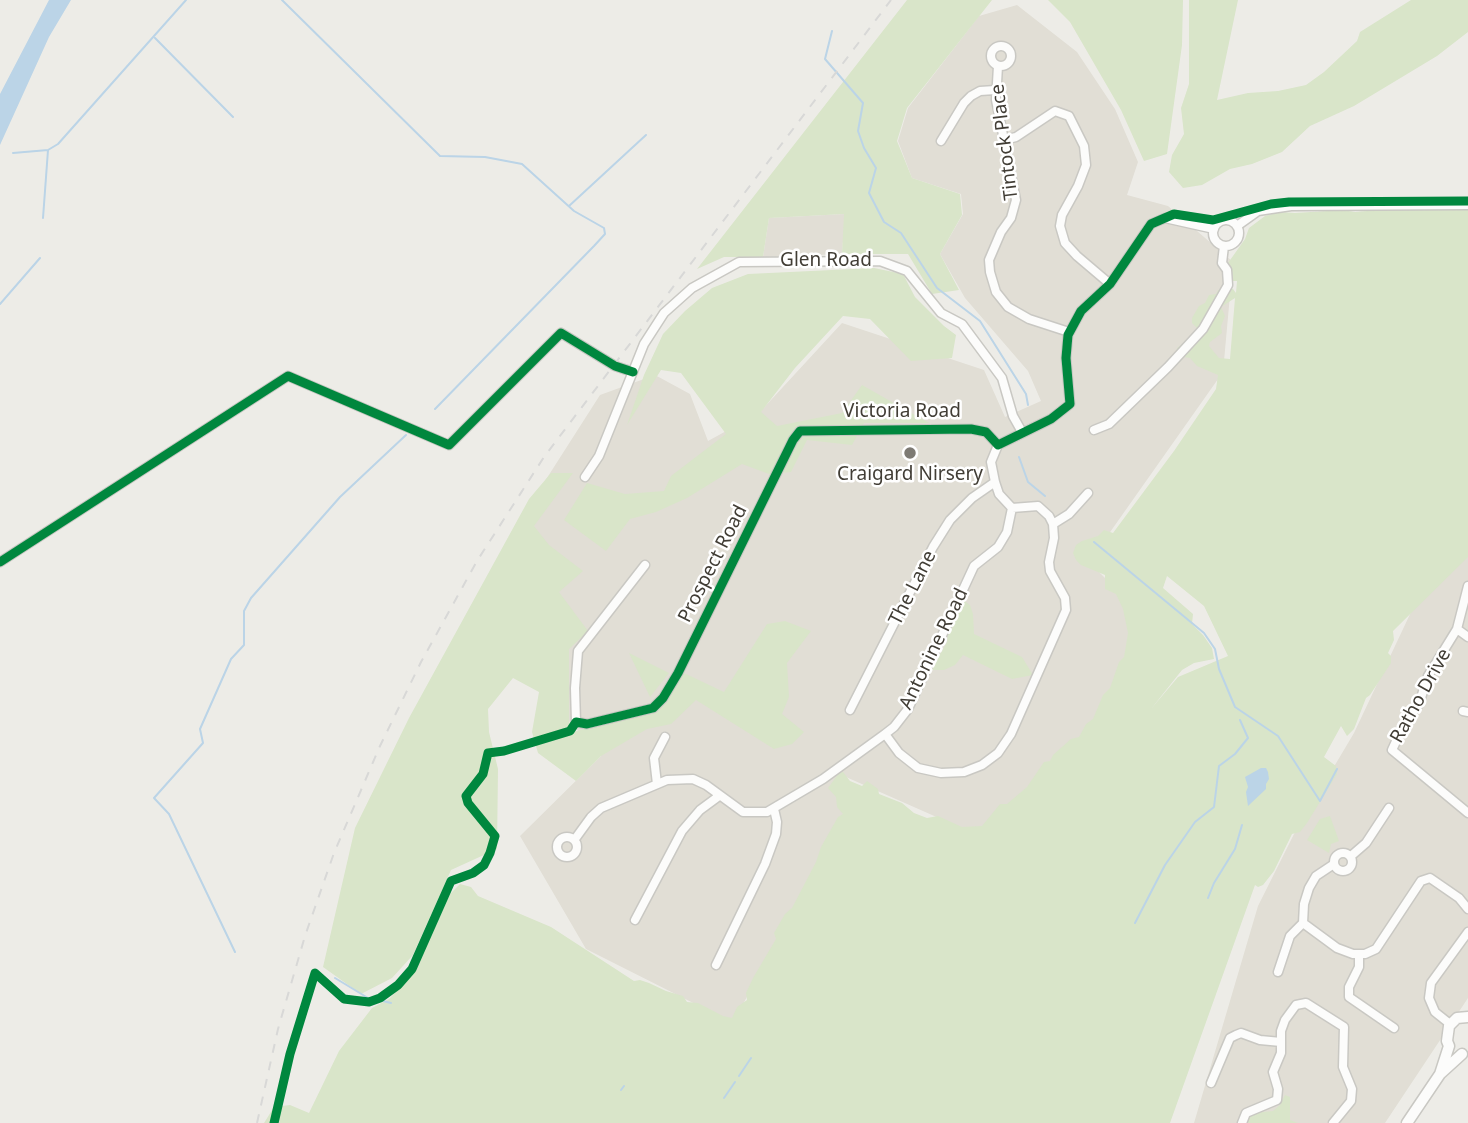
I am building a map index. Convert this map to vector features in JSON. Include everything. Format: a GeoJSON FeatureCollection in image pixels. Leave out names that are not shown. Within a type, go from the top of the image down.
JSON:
{"type":"FeatureCollection","features":[{"type":"Feature","properties":{"kind":"street","name":"Tintock Place"},"geometry":{"type":"LineString","coordinates":[[999,66],[995,90],[1016,200],[1011,218],[1001,232],[989,260],[996,292],[1008,307],[1029,319],[1069,332]]}},
{"type":"Feature","properties":{"kind":"street"},"geometry":{"type":"LineString","coordinates":[[941,141],[971,96],[980,91],[995,90]]}},
{"type":"Feature","properties":{"kind":"street"},"geometry":{"type":"LineString","coordinates":[[1004,140],[1016,137],[1055,111],[1069,116],[1084,146],[1087,165],[1062,215],[1060,226],[1065,243],[1077,257],[1110,284]]}},
{"type":"Feature","properties":{"kind":"street"},"geometry":{"type":"LineString","coordinates":[[948,128],[957,134]]}},
{"type":"Feature","properties":{"kind":"street"},"geometry":{"type":"LineString","coordinates":[[1237,226],[1258,211],[1291,206],[1468,205]]}},
{"type":"Feature","properties":{"kind":"street"},"geometry":{"type":"LineString","coordinates":[[885,734],[899,753],[918,768],[941,773],[964,772],[982,765],[998,753],[1011,734],[1066,610],[1065,598],[1050,571],[1053,524],[1049,516],[1038,506],[1012,508],[999,494],[991,462],[998,445],[1051,418],[1070,404],[1066,358],[1069,332],[1081,311],[1110,284],[1151,223],[1165,218],[1214,229]]}},
{"type":"Feature","properties":{"kind":"street"},"geometry":{"type":"LineString","coordinates":[[1222,220],[1229,220],[1237,226],[1237,239],[1230,245],[1224,246],[1214,239],[1214,229],[1222,220]]}},
{"type":"Feature","properties":{"kind":"street"},"geometry":{"type":"LineString","coordinates":[[1094,430],[1109,424],[1168,368],[1203,330],[1228,285],[1227,271],[1222,263],[1224,246]]}},
{"type":"Feature","properties":{"kind":"street","name":"Glen Road"},"geometry":{"type":"LineString","coordinates":[[585,477],[599,456],[644,344],[664,313],[692,288],[738,262],[880,261],[907,271],[941,313],[962,324],[1002,379],[1013,416],[1022,432]]}},
{"type":"Feature","properties":{"kind":"street"},"geometry":{"type":"LineString","coordinates":[[0,562],[288,376],[449,445],[561,332],[615,366],[633,372]]}},
{"type":"Feature","properties":{"kind":"street","name":"Victoria Road"},"geometry":{"type":"LineString","coordinates":[[800,432],[819,429],[971,429],[986,432],[998,445]]}},
{"type":"Feature","properties":{"kind":"street","name":"Prospect Road"},"geometry":{"type":"LineString","coordinates":[[645,565],[578,652],[576,722],[587,724],[653,708],[663,698],[678,673],[793,440],[800,432]]}},
{"type":"Feature","properties":{"kind":"street","name":"The Lane"},"geometry":{"type":"LineString","coordinates":[[850,710],[933,547],[950,520],[972,498],[995,482]]}},
{"type":"Feature","properties":{"kind":"street"},"geometry":{"type":"LineString","coordinates":[[1053,524],[1069,514],[1088,493]]}},
{"type":"Feature","properties":{"kind":"street","name":"Antonine Road"},"geometry":{"type":"LineString","coordinates":[[575,839],[601,808],[667,780],[693,779],[743,812],[767,812],[824,779],[885,734],[908,709],[974,566],[998,547],[1007,532],[1012,508]]}},
{"type":"Feature","properties":{"kind":"street","name":"Ratho Drive"},"geometry":{"type":"LineString","coordinates":[[1468,586],[1457,629],[1428,676],[1419,704],[1404,724],[1392,750],[1468,813]]}},
{"type":"Feature","properties":{"kind":"street","name":"Ratho Drive"},"geometry":{"type":"LineString","coordinates":[[1457,629],[1468,637]]}},
{"type":"Feature","properties":{"kind":"street"},"geometry":{"type":"LineString","coordinates":[[657,784],[654,758],[665,737]]}},
{"type":"Feature","properties":{"kind":"street"},"geometry":{"type":"LineString","coordinates":[[635,920],[682,831],[700,810],[719,796]]}},
{"type":"Feature","properties":{"kind":"street"},"geometry":{"type":"LineString","coordinates":[[1334,864],[1342,871],[1351,867],[1351,856],[1366,843],[1389,808]]}},
{"type":"Feature","properties":{"kind":"street"},"geometry":{"type":"LineString","coordinates":[[716,965],[765,864],[776,834],[774,809]]}},
{"type":"Feature","properties":{"kind":"street"},"geometry":{"type":"LineString","coordinates":[[1371,815],[1380,822]]}},
{"type":"Feature","properties":{"kind":"street"},"geometry":{"type":"LineString","coordinates":[[1278,972],[1290,936],[1303,923],[1304,904],[1316,876],[1334,864],[1339,853],[1351,856]]}},
{"type":"Feature","properties":{"kind":"street"},"geometry":{"type":"LineString","coordinates":[[1303,923],[1337,948],[1366,954],[1376,948],[1421,881],[1430,878],[1459,898],[1468,909]]}},
{"type":"Feature","properties":{"kind":"street"},"geometry":{"type":"LineString","coordinates":[[1450,1024],[1435,1012],[1429,998],[1431,983],[1468,932]]}},
{"type":"Feature","properties":{"kind":"street"},"geometry":{"type":"LineString","coordinates":[[1359,954],[1359,967],[1349,987],[1349,997],[1394,1028]]}},
{"type":"Feature","properties":{"kind":"street"},"geometry":{"type":"LineString","coordinates":[[1242,1123],[1246,1113],[1277,1100],[1278,1089],[1273,1072],[1281,1054],[1284,1020],[1296,1005],[1306,1003],[1344,1027],[1343,1067],[1352,1089],[1351,1101],[1333,1123]]}},
{"type":"Feature","properties":{"kind":"street"},"geometry":{"type":"LineString","coordinates":[[1407,1123],[1440,1074],[1449,1046],[1447,1030],[1450,1024],[1457,1018],[1468,1017]]}},
{"type":"Feature","properties":{"kind":"street"},"geometry":{"type":"LineString","coordinates":[[1211,1083],[1230,1038],[1241,1033],[1260,1040],[1281,1042]]}},
{"type":"Feature","properties":{"kind":"street"},"geometry":{"type":"LineString","coordinates":[[1440,1074],[1465,1054],[1449,1046]]}},
{"type":"Feature","properties":{"kind":"shaded area"},"geometry":{"type":"Polygon","coordinates":[[[1017,5],[1077,52],[1115,109],[1138,162],[1127,195],[1168,206],[1233,262],[1223,372],[1089,562],[1127,600],[1136,635],[1091,732],[975,834],[846,777],[847,809],[733,1023],[586,949],[520,836],[601,756],[567,719],[506,542],[600,395],[655,375],[690,394],[708,441],[759,413],[842,323],[984,370],[1005,417],[1041,401],[1028,371],[965,298],[940,254],[963,214],[961,194],[912,178],[898,141],[908,108],[979,16],[1017,5]]]}},
{"type":"Feature","properties":{"kind":"shaded area"},"geometry":{"type":"Polygon","coordinates":[[[845,214],[842,254],[763,257],[769,218],[845,214]]]}},
{"type":"Feature","properties":{"kind":"shaded area"},"geometry":{"type":"Polygon","coordinates":[[[1444,542],[1468,554],[1468,998],[1385,1123],[1194,1123],[1258,906],[1294,834],[1354,733],[1444,542]]]}},
{"type":"Feature","properties":{"kind":"green space"},"geometry":{"type":"Polygon","coordinates":[[[907,0],[992,0],[907,108],[897,141],[912,178],[960,194],[962,215],[940,254],[959,290],[932,294],[908,254],[842,254],[844,214],[769,218],[763,257],[724,257],[697,269],[907,0]]]}},
{"type":"Feature","properties":{"kind":"green space"},"geometry":{"type":"Polygon","coordinates":[[[1048,0],[1183,0],[1182,45],[1167,154],[1144,161],[1121,110],[1070,22],[1048,0]]]}},
{"type":"Feature","properties":{"kind":"green space"},"geometry":{"type":"Polygon","coordinates":[[[1189,0],[1238,0],[1217,100],[1306,85],[1357,41],[1360,32],[1411,0],[1468,0],[1468,32],[1437,56],[1354,106],[1310,126],[1282,152],[1230,169],[1202,185],[1183,188],[1169,172],[1172,155],[1184,134],[1181,108],[1189,84],[1189,0]]]}},
{"type":"Feature","properties":{"kind":"green space"},"geometry":{"type":"Polygon","coordinates":[[[1343,210],[1468,210],[1468,557],[1393,631],[1394,640],[1388,653],[1391,663],[1366,698],[1354,729],[1347,736],[1341,726],[1324,757],[1336,766],[1337,774],[1307,823],[1300,832],[1292,834],[1274,871],[1263,885],[1255,885],[1170,1123],[264,1123],[274,1107],[290,1105],[309,1113],[339,1051],[372,1008],[389,999],[415,972],[450,894],[460,884],[471,887],[478,896],[551,927],[634,981],[649,983],[683,996],[687,1002],[698,1003],[732,1018],[737,1007],[747,1000],[746,993],[753,978],[776,939],[774,933],[785,914],[792,908],[821,847],[838,817],[843,814],[837,807],[836,797],[828,788],[839,773],[843,772],[850,781],[862,786],[867,781],[878,789],[879,794],[902,803],[914,813],[927,818],[938,816],[962,827],[982,826],[1000,804],[1007,804],[1027,787],[1044,762],[1050,761],[1071,739],[1079,737],[1086,724],[1093,719],[1103,695],[1110,688],[1119,662],[1124,657],[1128,633],[1123,609],[1116,594],[1105,589],[1105,575],[1081,565],[1076,560],[1073,553],[1076,545],[1098,536],[1104,530],[1113,533],[1216,389],[1218,375],[1197,366],[1190,358],[1184,357],[1179,363],[1176,362],[1177,348],[1195,334],[1197,328],[1192,323],[1192,318],[1199,306],[1218,290],[1233,289],[1236,293],[1237,281],[1230,281],[1225,277],[1222,266],[1228,263],[1245,239],[1249,228],[1265,216],[1280,212],[1343,210]],[[1235,298],[1221,307],[1225,316],[1221,326],[1222,333],[1210,342],[1209,346],[1219,358],[1230,359],[1235,298]],[[1167,576],[1163,588],[1193,614],[1192,624],[1212,648],[1214,659],[1194,663],[1182,670],[1151,709],[1178,677],[1228,656],[1204,606],[1167,576]]]}},
{"type":"Feature","properties":{"kind":"green space"},"geometry":{"type":"Polygon","coordinates":[[[874,268],[903,274],[915,297],[956,335],[952,358],[911,361],[870,319],[843,316],[795,368],[761,412],[777,426],[842,413],[862,385],[929,423],[864,423],[852,445],[807,440],[791,472],[769,474],[742,464],[687,498],[656,512],[630,519],[606,551],[564,520],[587,483],[625,494],[664,491],[671,476],[726,434],[681,373],[661,370],[627,425],[644,375],[663,334],[712,288],[748,274],[874,268]]]}},
{"type":"Feature","properties":{"kind":"green space"},"geometry":{"type":"Polygon","coordinates":[[[551,473],[573,473],[534,526],[549,545],[583,571],[559,592],[588,631],[569,649],[569,721],[573,732],[654,712],[684,673],[724,692],[767,624],[785,621],[811,631],[787,663],[789,697],[782,714],[804,732],[792,744],[774,749],[696,700],[671,724],[647,729],[601,756],[576,781],[538,753],[532,732],[539,692],[513,678],[488,709],[489,732],[498,769],[497,849],[451,870],[413,955],[392,978],[361,994],[323,967],[355,828],[409,718],[529,499],[551,473]]]}},
{"type":"Feature","properties":{"kind":"green space"},"geometry":{"type":"Polygon","coordinates":[[[963,600],[970,605],[973,614],[974,634],[1022,657],[1033,675],[1012,679],[963,655],[955,665],[944,670],[931,670],[947,642],[948,632],[952,629],[963,600]]]}},
{"type":"Feature","properties":{"kind":"green space"},"geometry":{"type":"Polygon","coordinates":[[[629,653],[669,673],[650,697],[629,653]]]}},
{"type":"Feature","properties":{"kind":"green space"},"geometry":{"type":"Polygon","coordinates":[[[1330,816],[1339,841],[1331,844],[1329,853],[1307,840],[1320,819],[1330,816]]]}},
{"type":"Feature","properties":{"kind":"green space"},"geometry":{"type":"Polygon","coordinates":[[[1285,1095],[1290,1097],[1290,1120],[1298,1123],[1246,1123],[1254,1113],[1273,1111],[1285,1095]]]}},
{"type":"Feature","properties":{"kind":"water"},"geometry":{"type":"Polygon","coordinates":[[[49,0],[71,0],[49,37],[0,145],[0,94],[49,0]]]}},
{"type":"Feature","properties":{"kind":"water"},"geometry":{"type":"Polygon","coordinates":[[[1266,768],[1268,772],[1266,789],[1248,806],[1245,777],[1266,768]]]}},
{"type":"Feature","properties":{"kind":"waterway"},"geometry":{"type":"LineString","coordinates":[[13,153],[48,150],[58,144],[186,0]]}},
{"type":"Feature","properties":{"kind":"waterway"},"geometry":{"type":"LineString","coordinates":[[282,0],[440,156],[485,157],[522,164],[574,211],[604,228],[605,234],[594,246],[435,409]]}},
{"type":"Feature","properties":{"kind":"waterway"},"geometry":{"type":"LineString","coordinates":[[832,31],[825,59],[863,103],[858,131],[876,168],[869,193],[884,222],[901,233],[937,288],[980,321],[1026,394],[1028,405]]}},
{"type":"Feature","properties":{"kind":"waterway"},"geometry":{"type":"LineString","coordinates":[[155,38],[233,117]]}},
{"type":"Feature","properties":{"kind":"waterway"},"geometry":{"type":"LineString","coordinates":[[569,206],[646,135]]}},
{"type":"Feature","properties":{"kind":"waterway"},"geometry":{"type":"LineString","coordinates":[[43,218],[48,150]]}},
{"type":"Feature","properties":{"kind":"waterway"},"geometry":{"type":"LineString","coordinates":[[0,304],[40,258]]}},
{"type":"Feature","properties":{"kind":"waterway"},"geometry":{"type":"LineString","coordinates":[[235,952],[169,814],[154,798],[203,743],[200,729],[231,659],[244,645],[244,611],[251,598],[340,497],[406,435]]}},
{"type":"Feature","properties":{"kind":"waterway"},"geometry":{"type":"LineString","coordinates":[[1019,457],[1028,482],[1045,496]]}},
{"type":"Feature","properties":{"kind":"waterway"},"geometry":{"type":"LineString","coordinates":[[1094,542],[1204,633],[1215,649],[1219,669],[1235,707],[1278,736],[1320,801],[1337,769]]}},
{"type":"Feature","properties":{"kind":"waterway"},"geometry":{"type":"LineString","coordinates":[[1135,923],[1165,865],[1195,822],[1214,807],[1219,766],[1235,754],[1248,738],[1240,720]]}},
{"type":"Feature","properties":{"kind":"waterway"},"geometry":{"type":"LineString","coordinates":[[1208,898],[1235,849],[1242,825]]}},
{"type":"Feature","properties":{"kind":"waterway"},"geometry":{"type":"LineString","coordinates":[[335,978],[368,998]]}},
{"type":"Feature","properties":{"kind":"waterway"},"geometry":{"type":"LineString","coordinates":[[383,1001],[391,1003]]}},
{"type":"Feature","properties":{"kind":"waterway"},"geometry":{"type":"LineString","coordinates":[[739,1076],[751,1058]]}},
{"type":"Feature","properties":{"kind":"waterway"},"geometry":{"type":"LineString","coordinates":[[724,1098],[735,1082]]}},
{"type":"Feature","properties":{"kind":"waterway"},"geometry":{"type":"LineString","coordinates":[[621,1090],[624,1086]]}},
{"type":"Feature","properties":{"kind":"railway"},"geometry":{"type":"LineString","coordinates":[[257,1123],[278,1029],[305,936],[334,853],[380,746],[421,662],[477,561],[544,457],[891,0]]}},
{"type":"Feature","properties":{"kind":"cycle path"},"geometry":{"type":"LineString","coordinates":[[274,1123],[290,1054],[315,973],[344,999],[369,1002],[380,998],[398,985],[412,969],[451,881],[473,873],[484,865],[490,853],[495,836],[468,803],[466,796],[483,774],[488,753],[504,751],[570,731],[576,722],[587,724],[653,708],[663,698],[678,673],[793,440],[800,431],[971,429],[986,432],[998,445],[1051,419],[1070,404],[1066,358],[1068,335],[1081,311],[1110,284],[1151,224],[1174,214],[1213,220],[1271,204],[1289,202],[1468,201]]}},
{"type":"Feature","properties":{"kind":"cycle path"},"geometry":{"type":"LineString","coordinates":[[0,562],[288,376],[449,445],[561,333],[615,366],[633,372]]}},
{"type":"Feature","properties":{"kind":"place","name":"Craigard Nirsery"},"geometry":{"type":"Point","coordinates":[910,453]}}]}
